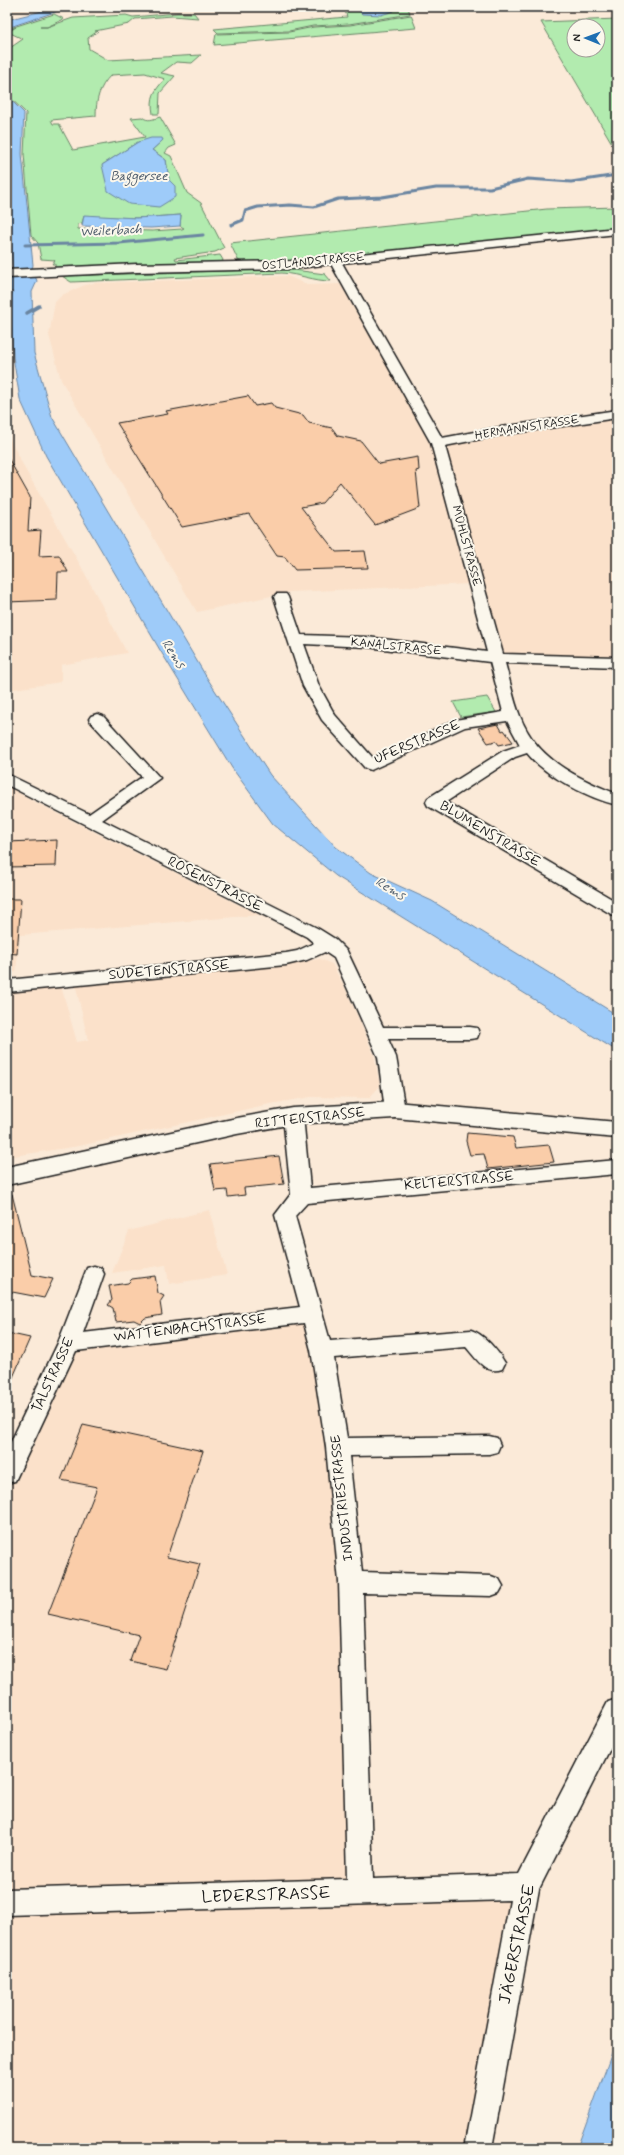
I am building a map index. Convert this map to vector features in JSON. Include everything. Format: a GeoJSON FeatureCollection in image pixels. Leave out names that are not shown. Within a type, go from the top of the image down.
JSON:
{"type":"FeatureCollection","features":[{"type":"Feature","properties":{"kind":"main road","name":"RITTERSTRASSE"},"geometry":{"type":"LineString","coordinates":[[7,1176],[195,1134],[292,1116],[395,1110],[617,1130]]}},
{"type":"Feature","properties":{"kind":"street","name":"OSTLANDSTRASSE"},"geometry":{"type":"LineString","coordinates":[[7,274],[55,271],[261,266],[335,261],[617,231]]}},
{"type":"Feature","properties":{"kind":"street","name":"MÜHLSTRASSE"},"geometry":{"type":"LineString","coordinates":[[335,261],[438,443],[512,716],[530,747],[555,769],[588,788],[617,800]]}},
{"type":"Feature","properties":{"kind":"street","name":"HERMANNSTRASSE"},"geometry":{"type":"LineString","coordinates":[[438,443],[501,431],[617,414]]}},
{"type":"Feature","properties":{"kind":"street","name":"UFERSTRASSE"},"geometry":{"type":"LineString","coordinates":[[281,597],[311,686],[328,717],[371,765],[461,723],[512,716]]}},
{"type":"Feature","properties":{"kind":"street","name":"KANALSTRASSE"},"geometry":{"type":"LineString","coordinates":[[296,640],[367,642],[496,658],[617,662]]}},
{"type":"Feature","properties":{"kind":"street"},"geometry":{"type":"LineString","coordinates":[[89,821],[152,778],[97,719]]}},
{"type":"Feature","properties":{"kind":"street","name":"BLUMENSTRASSE"},"geometry":{"type":"LineString","coordinates":[[530,747],[509,754],[434,802],[617,910]]}},
{"type":"Feature","properties":{"kind":"street","name":"ROSENSTRASSE"},"geometry":{"type":"LineString","coordinates":[[7,779],[313,933],[329,943],[341,954],[388,1057],[395,1110]]}},
{"type":"Feature","properties":{"kind":"street","name":"SUDETENSTRASSE"},"geometry":{"type":"LineString","coordinates":[[7,986],[286,959],[300,956],[329,943]]}},
{"type":"Feature","properties":{"kind":"street"},"geometry":{"type":"LineString","coordinates":[[377,1034],[390,1032],[470,1034]]}},
{"type":"Feature","properties":{"kind":"street"},"geometry":{"type":"LineString","coordinates":[[292,1116],[301,1196]]}},
{"type":"Feature","properties":{"kind":"street","name":"KELTERSTRASSE"},"geometry":{"type":"LineString","coordinates":[[301,1196],[617,1167]]}},
{"type":"Feature","properties":{"kind":"street","name":"INDUSTRIESTRASSE"},"geometry":{"type":"LineString","coordinates":[[301,1196],[285,1215],[322,1350],[337,1447],[351,1582],[360,1892]]}},
{"type":"Feature","properties":{"kind":"street","name":"TALSTRASSE"},"geometry":{"type":"LineString","coordinates":[[7,1474],[69,1343],[94,1274]]}},
{"type":"Feature","properties":{"kind":"street","name":"WATTENBACHSTRASSE"},"geometry":{"type":"LineString","coordinates":[[69,1343],[311,1314]]}},
{"type":"Feature","properties":{"kind":"street"},"geometry":{"type":"LineString","coordinates":[[322,1350],[471,1338],[494,1363]]}},
{"type":"Feature","properties":{"kind":"street"},"geometry":{"type":"LineString","coordinates":[[337,1447],[489,1445]]}},
{"type":"Feature","properties":{"kind":"street"},"geometry":{"type":"LineString","coordinates":[[351,1582],[491,1586]]}},
{"type":"Feature","properties":{"kind":"street","name":"JÄGERSTRASSE"},"geometry":{"type":"LineString","coordinates":[[478,2148],[526,1887],[617,1710]]}},
{"type":"Feature","properties":{"kind":"street","name":"LEDERSTRASSE"},"geometry":{"type":"LineString","coordinates":[[7,1902],[526,1887]]}},
{"type":"Feature","properties":{"kind":"shaded area"},"geometry":{"type":"Polygon","coordinates":[[[287,276],[309,285],[340,284],[435,447],[617,419],[617,660],[488,656],[471,584],[290,592],[197,612],[61,380],[49,335],[55,302],[62,295],[85,285],[94,283],[287,276]]]}},
{"type":"Feature","properties":{"kind":"shaded area"},"geometry":{"type":"Polygon","coordinates":[[[7,433],[25,469],[82,568],[127,653],[61,665],[61,682],[7,690],[7,433]]]}},
{"type":"Feature","properties":{"kind":"shaded area"},"geometry":{"type":"Polygon","coordinates":[[[7,785],[25,797],[259,915],[20,935],[16,972],[7,973],[7,785]]]}},
{"type":"Feature","properties":{"kind":"shaded area"},"geometry":{"type":"Polygon","coordinates":[[[320,959],[332,964],[348,994],[374,1055],[380,1086],[369,1098],[311,1097],[270,1104],[79,1146],[7,1157],[7,992],[61,986],[77,1042],[88,1040],[75,983],[286,964],[320,959]]]}},
{"type":"Feature","properties":{"kind":"shaded area"},"geometry":{"type":"Polygon","coordinates":[[[209,1210],[227,1275],[169,1284],[166,1265],[112,1273],[129,1231],[209,1210]]]}},
{"type":"Feature","properties":{"kind":"shaded area"},"geometry":{"type":"Polygon","coordinates":[[[305,1320],[316,1350],[344,1581],[350,1900],[513,1898],[465,2148],[7,2148],[7,1452],[71,1350],[305,1320]]]}},
{"type":"Feature","properties":{"kind":"green space"},"geometry":{"type":"Polygon","coordinates":[[[344,7],[393,11],[393,7],[408,7],[410,14],[349,24],[313,26],[289,31],[218,33],[214,29],[347,17],[344,7]]]}},
{"type":"Feature","properties":{"kind":"green space"},"geometry":{"type":"Polygon","coordinates":[[[194,13],[198,18],[172,16],[135,19],[129,24],[95,31],[98,31],[88,38],[89,49],[108,60],[201,55],[192,63],[176,62],[161,73],[175,76],[160,93],[159,114],[153,114],[152,103],[158,87],[165,79],[145,73],[111,75],[99,94],[96,116],[51,120],[53,124],[59,124],[73,150],[145,137],[131,118],[142,117],[148,120],[160,117],[176,145],[169,148],[165,153],[171,156],[187,193],[201,203],[224,248],[215,252],[175,258],[176,260],[220,255],[223,260],[222,262],[55,268],[55,264],[52,264],[55,260],[41,259],[38,243],[31,235],[24,154],[26,113],[7,95],[7,50],[23,39],[8,32],[16,27],[7,31],[7,29],[54,14],[64,19],[47,27],[73,18],[126,15],[133,17],[194,13]],[[163,140],[138,142],[102,165],[175,186],[169,180],[166,160],[152,150],[163,140]],[[181,215],[136,218],[84,216],[82,223],[78,224],[78,229],[152,231],[182,229],[184,228],[180,226],[181,215]]]}},
{"type":"Feature","properties":{"kind":"green space"},"geometry":{"type":"Polygon","coordinates":[[[411,15],[416,28],[214,45],[216,34],[289,32],[314,27],[350,25],[411,15]]]}},
{"type":"Feature","properties":{"kind":"green space"},"geometry":{"type":"Polygon","coordinates":[[[606,19],[617,19],[617,152],[541,22],[566,21],[566,58],[606,58],[606,19]]]}},
{"type":"Feature","properties":{"kind":"green space"},"geometry":{"type":"Polygon","coordinates":[[[617,207],[617,228],[292,261],[246,264],[238,260],[230,243],[547,209],[617,207]]]}},
{"type":"Feature","properties":{"kind":"green space"},"geometry":{"type":"Polygon","coordinates":[[[286,269],[325,274],[331,281],[282,273],[71,282],[62,276],[286,269]]]}},
{"type":"Feature","properties":{"kind":"green space"},"geometry":{"type":"Polygon","coordinates":[[[487,697],[496,712],[461,717],[453,702],[487,697]]]}},
{"type":"Feature","properties":{"kind":"water"},"geometry":{"type":"Polygon","coordinates":[[[58,7],[91,7],[58,11],[7,28],[7,20],[58,7]]]}},
{"type":"Feature","properties":{"kind":"water"},"geometry":{"type":"Polygon","coordinates":[[[355,7],[393,7],[394,11],[381,15],[362,14],[355,7]]]}},
{"type":"Feature","properties":{"kind":"water","name":"Rems"},"geometry":{"type":"Polygon","coordinates":[[[7,96],[24,113],[22,154],[33,265],[31,275],[35,276],[37,281],[32,292],[34,353],[52,417],[207,678],[270,775],[336,847],[371,873],[432,901],[617,1015],[617,1051],[336,876],[273,824],[232,768],[160,650],[46,456],[20,399],[13,357],[10,298],[13,292],[10,291],[9,277],[13,275],[7,187],[7,96]]]}},
{"type":"Feature","properties":{"kind":"water","name":"Baggersee"},"geometry":{"type":"Polygon","coordinates":[[[151,138],[162,138],[163,140],[152,150],[166,160],[169,180],[175,186],[175,197],[159,207],[129,204],[108,191],[102,165],[138,142],[151,138]]]}},
{"type":"Feature","properties":{"kind":"water"},"geometry":{"type":"Polygon","coordinates":[[[84,215],[136,218],[181,215],[180,226],[151,228],[82,226],[84,215]]]}},
{"type":"Feature","properties":{"kind":"water"},"geometry":{"type":"Polygon","coordinates":[[[617,2039],[617,2148],[577,2148],[617,2039]]]}},
{"type":"Feature","properties":{"kind":"building"},"geometry":{"type":"Polygon","coordinates":[[[248,396],[255,406],[271,403],[275,408],[303,415],[309,423],[332,428],[338,436],[361,441],[379,464],[418,457],[419,470],[416,471],[420,508],[375,525],[340,482],[322,503],[301,507],[336,552],[365,551],[368,568],[295,570],[285,557],[277,556],[249,514],[182,527],[117,423],[168,414],[166,411],[248,396]]]}},
{"type":"Feature","properties":{"kind":"building"},"geometry":{"type":"Polygon","coordinates":[[[7,456],[30,497],[28,531],[41,530],[39,556],[59,555],[68,572],[58,572],[57,600],[7,602],[7,456]]]}},
{"type":"Feature","properties":{"kind":"building"},"geometry":{"type":"Polygon","coordinates":[[[498,724],[502,731],[504,730],[513,742],[499,745],[496,741],[488,743],[478,728],[498,724]]]}},
{"type":"Feature","properties":{"kind":"building"},"geometry":{"type":"Polygon","coordinates":[[[57,840],[56,866],[7,867],[7,842],[57,840]]]}},
{"type":"Feature","properties":{"kind":"building"},"geometry":{"type":"Polygon","coordinates":[[[7,899],[21,899],[17,954],[7,953],[7,899]]]}},
{"type":"Feature","properties":{"kind":"building"},"geometry":{"type":"Polygon","coordinates":[[[467,1133],[513,1137],[516,1148],[549,1145],[554,1162],[488,1169],[484,1154],[470,1155],[466,1141],[467,1133]]]}},
{"type":"Feature","properties":{"kind":"building"},"geometry":{"type":"Polygon","coordinates":[[[279,1156],[284,1184],[244,1188],[245,1195],[228,1197],[227,1190],[215,1191],[210,1164],[279,1156]]]}},
{"type":"Feature","properties":{"kind":"building"},"geometry":{"type":"Polygon","coordinates":[[[12,1194],[32,1275],[53,1279],[44,1298],[7,1291],[7,1195],[12,1194]]]}},
{"type":"Feature","properties":{"kind":"building"},"geometry":{"type":"Polygon","coordinates":[[[155,1276],[158,1293],[164,1296],[160,1302],[162,1315],[145,1318],[140,1323],[134,1320],[116,1322],[113,1308],[108,1305],[112,1300],[109,1286],[128,1283],[132,1279],[155,1276]]]}},
{"type":"Feature","properties":{"kind":"building"},"geometry":{"type":"Polygon","coordinates":[[[7,1333],[30,1338],[7,1391],[7,1333]]]}},
{"type":"Feature","properties":{"kind":"building"},"geometry":{"type":"Polygon","coordinates":[[[83,1425],[203,1451],[167,1557],[200,1564],[166,1669],[130,1661],[139,1635],[48,1614],[97,1487],[61,1480],[83,1425]]]}},
{"type":"Feature","properties":{"kind":"waterway"},"geometry":{"type":"LineString","coordinates":[[231,225],[243,220],[245,211],[258,207],[290,205],[314,207],[338,199],[382,197],[436,188],[490,188],[528,179],[571,182],[617,175]]}},
{"type":"Feature","properties":{"kind":"waterway","name":"Weilerbach"},"geometry":{"type":"LineString","coordinates":[[25,245],[119,243],[203,235]]}},
{"type":"Feature","properties":{"kind":"waterway"},"geometry":{"type":"LineString","coordinates":[[27,313],[39,306]]}}]}
